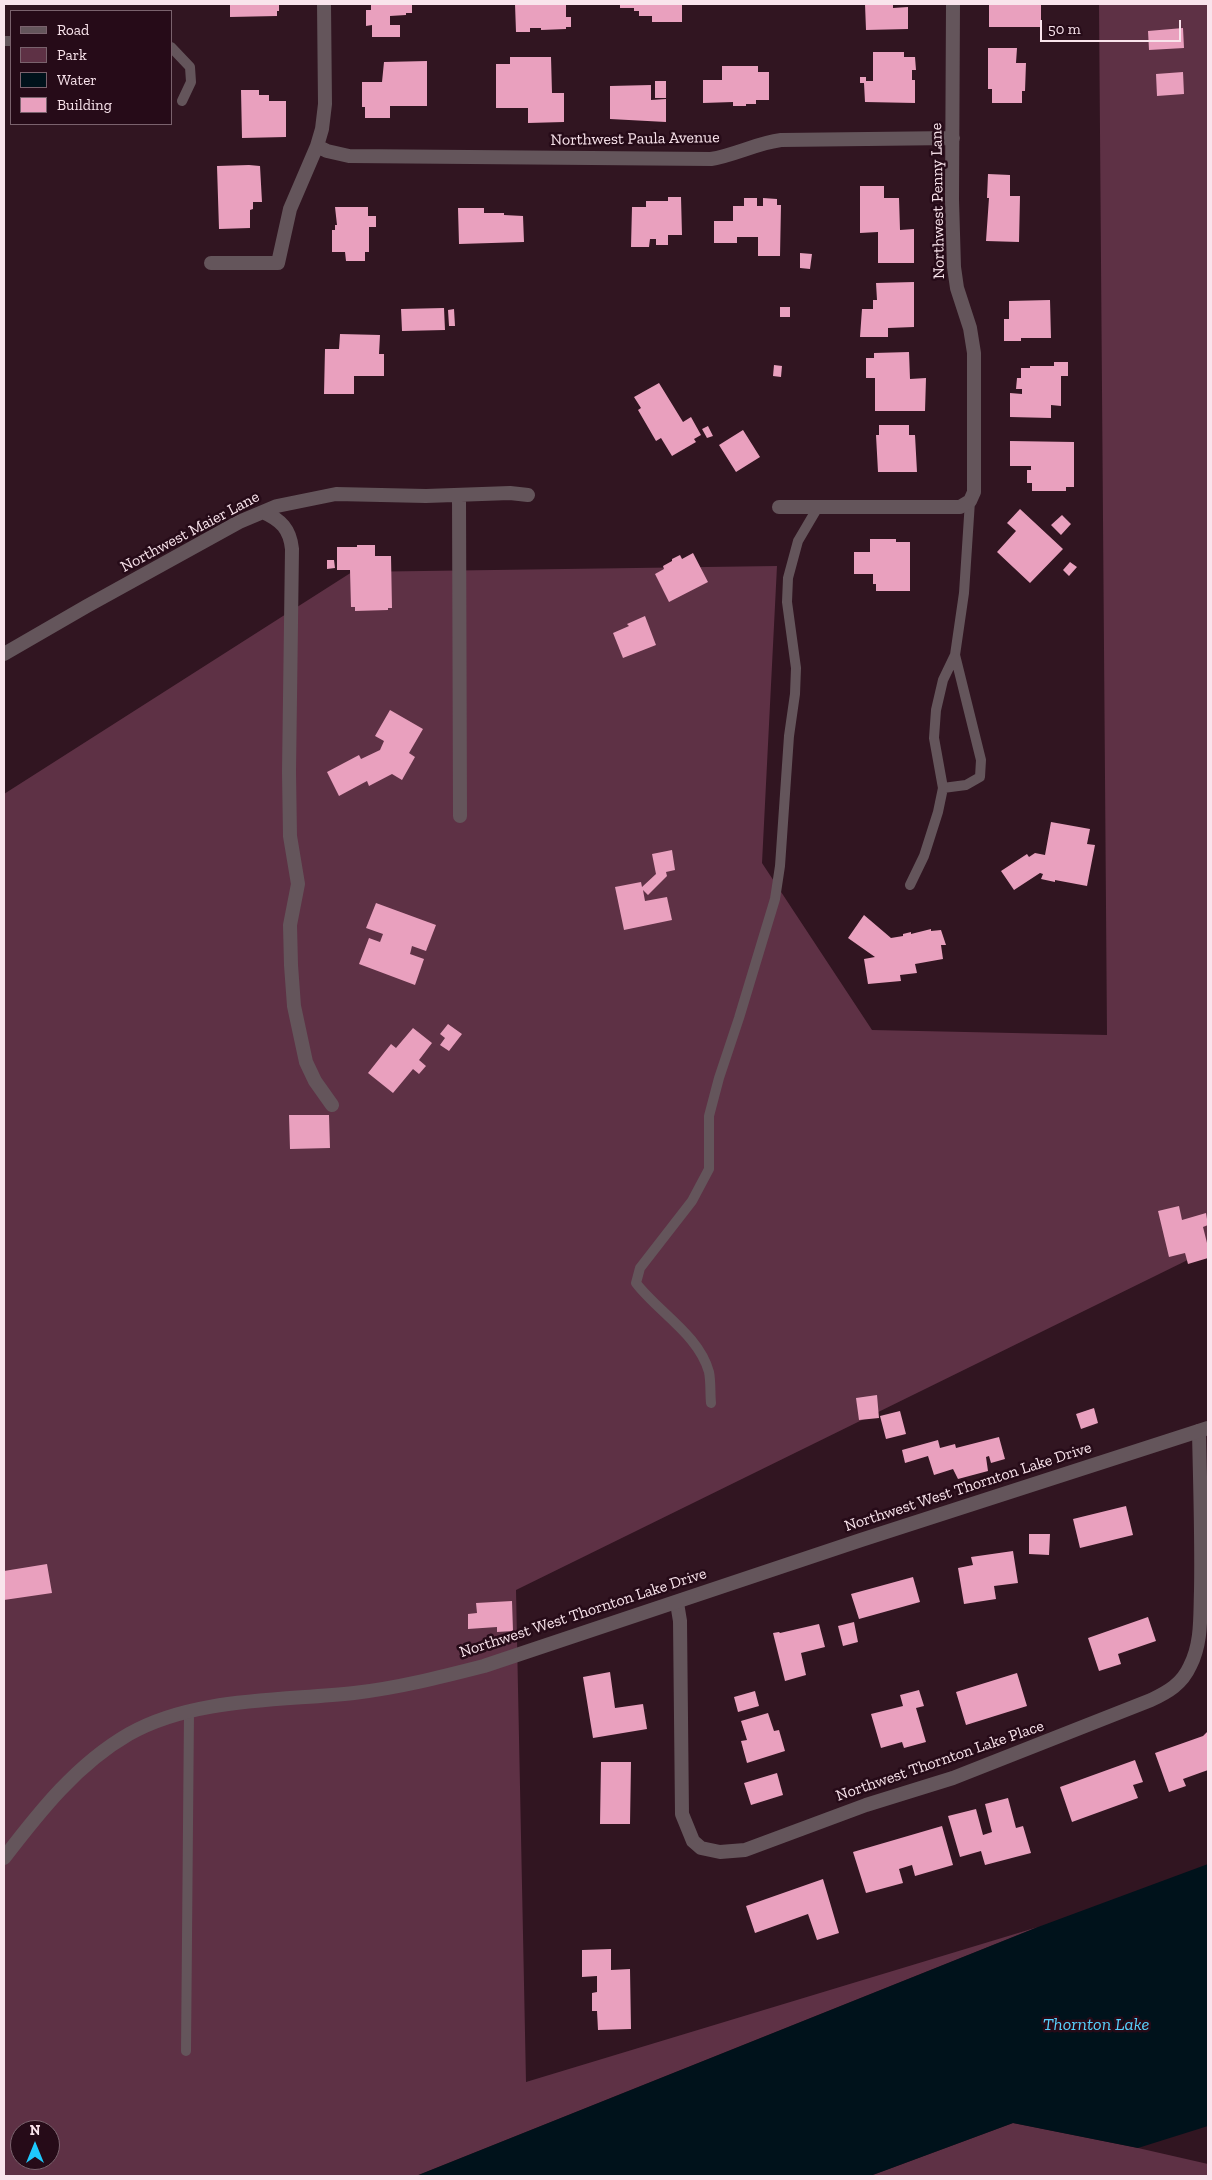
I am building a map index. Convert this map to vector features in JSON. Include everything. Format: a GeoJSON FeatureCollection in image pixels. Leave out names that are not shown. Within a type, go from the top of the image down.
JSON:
{"type":"FeatureCollection","features":[{"type":"Feature","properties":{"kind":"street"},"geometry":{"type":"LineString","coordinates":[[211,263],[278,262],[290,209],[318,146],[322,129],[325,104],[324,4]]}},
{"type":"Feature","properties":{"kind":"street","name":"Northwest Penny Lane"},"geometry":{"type":"LineString","coordinates":[[953,4],[954,267],[970,328],[974,354],[975,486],[970,501]]}},
{"type":"Feature","properties":{"kind":"street","name":"Northwest Paula Avenue"},"geometry":{"type":"LineString","coordinates":[[318,146],[327,151],[349,156],[710,158],[725,156],[765,142],[781,140],[953,138]]}},
{"type":"Feature","properties":{"kind":"street","name":"Northwest Maier Lane"},"geometry":{"type":"LineString","coordinates":[[4,654],[239,522],[296,501],[336,494],[459,495],[510,493],[528,495]]}},
{"type":"Feature","properties":{"kind":"street"},"geometry":{"type":"LineString","coordinates":[[459,495],[460,816]]}},
{"type":"Feature","properties":{"kind":"street"},"geometry":{"type":"LineString","coordinates":[[779,507],[960,507],[970,501]]}},
{"type":"Feature","properties":{"kind":"street"},"geometry":{"type":"LineString","coordinates":[[263,512],[280,521],[287,529],[292,549],[290,836],[298,884],[290,925],[294,1006],[306,1062],[315,1082],[332,1105]]}},
{"type":"Feature","properties":{"kind":"street","name":"Northwest West Thornton Lake Drive"},"geometry":{"type":"LineString","coordinates":[[4,1858],[64,1784],[92,1759],[145,1726],[189,1712],[232,1704],[357,1692],[430,1680],[484,1666],[861,1540],[1204,1429]]}},
{"type":"Feature","properties":{"kind":"street","name":"Northwest Thornton Lake Place"},"geometry":{"type":"LineString","coordinates":[[677,1603],[680,1621],[682,1814],[688,1833],[701,1848],[720,1852],[745,1850],[866,1805],[953,1778],[1151,1700],[1177,1685],[1184,1677],[1195,1655],[1200,1632],[1204,1429]]}},
{"type":"Feature","properties":{"kind":"lane"},"geometry":{"type":"LineString","coordinates":[[172,48],[190,67],[191,82],[182,101]]}},
{"type":"Feature","properties":{"kind":"lane"},"geometry":{"type":"LineString","coordinates":[[910,885],[924,856],[938,812],[943,788],[934,738],[936,710],[943,680],[955,655],[964,593],[970,501]]}},
{"type":"Feature","properties":{"kind":"lane"},"geometry":{"type":"LineString","coordinates":[[711,1403],[709,1373],[700,1352],[648,1299],[636,1283],[640,1268],[692,1202],[709,1169],[709,1116],[774,899],[780,866],[789,736],[795,694],[796,668],[788,602],[788,578],[798,542],[818,507]]}},
{"type":"Feature","properties":{"kind":"lane"},"geometry":{"type":"LineString","coordinates":[[943,788],[966,785],[980,776],[981,760],[955,655]]}},
{"type":"Feature","properties":{"kind":"lane"},"geometry":{"type":"LineString","coordinates":[[186,2051],[189,1712]]}},
{"type":"Feature","properties":{"kind":"green space"},"geometry":{"type":"Polygon","coordinates":[[[1099,4],[1208,4],[1208,1250],[516,1590],[526,2082],[1038,1927],[416,2176],[4,2176],[4,794],[352,572],[777,566],[762,863],[872,1030],[1107,1035],[1099,4]]]}},
{"type":"Feature","properties":{"kind":"green space"},"geometry":{"type":"Polygon","coordinates":[[[1013,2123],[1208,2164],[1208,2176],[870,2176],[1013,2123]]]}},
{"type":"Feature","properties":{"kind":"water","name":"Thornton Lake"},"geometry":{"type":"Polygon","coordinates":[[[1208,1864],[1208,2126],[1138,2148],[1013,2123],[870,2176],[416,2176],[1038,1927],[1208,1864]]]}},
{"type":"Feature","properties":{"kind":"building"},"geometry":{"type":"Polygon","coordinates":[[[230,4],[279,4],[279,11],[277,11],[277,16],[230,17],[230,4]]]}},
{"type":"Feature","properties":{"kind":"building"},"geometry":{"type":"Polygon","coordinates":[[[371,4],[412,4],[412,13],[390,16],[390,25],[400,25],[400,37],[372,37],[372,25],[366,26],[366,10],[371,10],[371,4]]]}},
{"type":"Feature","properties":{"kind":"building"},"geometry":{"type":"Polygon","coordinates":[[[515,4],[566,4],[566,17],[571,17],[571,27],[541,30],[541,28],[530,28],[530,32],[516,32],[515,4]]]}},
{"type":"Feature","properties":{"kind":"building"},"geometry":{"type":"Polygon","coordinates":[[[620,4],[682,4],[682,22],[652,22],[652,16],[639,16],[639,11],[634,11],[634,8],[620,8],[620,4]]]}},
{"type":"Feature","properties":{"kind":"building"},"geometry":{"type":"Polygon","coordinates":[[[865,4],[893,4],[893,8],[908,7],[908,29],[866,30],[865,4]]]}},
{"type":"Feature","properties":{"kind":"building"},"geometry":{"type":"Polygon","coordinates":[[[989,4],[1041,4],[1041,27],[989,27],[989,4]]]}},
{"type":"Feature","properties":{"kind":"building"},"geometry":{"type":"Polygon","coordinates":[[[1183,28],[1184,48],[1149,50],[1148,31],[1183,28]]]}},
{"type":"Feature","properties":{"kind":"building"},"geometry":{"type":"Polygon","coordinates":[[[988,48],[1017,48],[1016,63],[1026,63],[1025,91],[1022,91],[1022,103],[992,103],[992,89],[988,89],[988,48]]]}},
{"type":"Feature","properties":{"kind":"building"},"geometry":{"type":"Polygon","coordinates":[[[873,52],[904,52],[904,57],[915,57],[916,70],[912,70],[912,80],[915,80],[915,103],[865,102],[864,83],[860,83],[860,77],[866,77],[866,81],[873,81],[873,52]]]}},
{"type":"Feature","properties":{"kind":"building"},"geometry":{"type":"Polygon","coordinates":[[[510,57],[551,57],[552,93],[564,93],[564,122],[528,123],[528,108],[496,108],[496,64],[510,64],[510,57]]]}},
{"type":"Feature","properties":{"kind":"building"},"geometry":{"type":"Polygon","coordinates":[[[427,61],[427,106],[390,106],[390,118],[365,118],[365,107],[362,107],[362,82],[382,82],[384,62],[427,61]]]}},
{"type":"Feature","properties":{"kind":"building"},"geometry":{"type":"Polygon","coordinates":[[[722,66],[758,66],[758,72],[769,72],[769,100],[756,100],[756,104],[746,104],[746,106],[733,106],[733,102],[703,103],[703,80],[722,80],[722,66]]]}},
{"type":"Feature","properties":{"kind":"building"},"geometry":{"type":"Polygon","coordinates":[[[1183,72],[1184,94],[1157,96],[1156,74],[1183,72]]]}},
{"type":"Feature","properties":{"kind":"building"},"geometry":{"type":"Polygon","coordinates":[[[655,81],[666,81],[666,98],[655,98],[655,81]]]}},
{"type":"Feature","properties":{"kind":"building"},"geometry":{"type":"Polygon","coordinates":[[[651,85],[651,100],[666,99],[666,122],[610,119],[610,86],[651,85]]]}},
{"type":"Feature","properties":{"kind":"building"},"geometry":{"type":"Polygon","coordinates":[[[241,90],[259,90],[259,95],[269,95],[269,101],[286,101],[286,137],[242,138],[241,90]]]}},
{"type":"Feature","properties":{"kind":"building"},"geometry":{"type":"Polygon","coordinates":[[[217,166],[260,166],[262,202],[253,202],[253,209],[250,210],[250,228],[219,229],[217,166]]]}},
{"type":"Feature","properties":{"kind":"building"},"geometry":{"type":"Polygon","coordinates":[[[988,174],[1010,175],[1010,196],[1020,196],[1019,242],[986,241],[989,198],[987,198],[988,174]]]}},
{"type":"Feature","properties":{"kind":"building"},"geometry":{"type":"Polygon","coordinates":[[[860,186],[884,186],[884,198],[899,198],[900,230],[914,229],[914,263],[878,263],[878,232],[860,233],[860,186]]]}},
{"type":"Feature","properties":{"kind":"building"},"geometry":{"type":"Polygon","coordinates":[[[668,197],[681,197],[682,235],[668,235],[668,245],[656,245],[656,239],[650,239],[649,247],[631,247],[632,207],[646,207],[646,201],[668,201],[668,197]]]}},
{"type":"Feature","properties":{"kind":"building"},"geometry":{"type":"Polygon","coordinates":[[[744,198],[757,198],[757,206],[763,206],[763,198],[777,199],[777,205],[781,205],[780,256],[758,256],[758,237],[737,237],[737,243],[714,243],[714,221],[733,221],[733,206],[744,206],[744,198]]]}},
{"type":"Feature","properties":{"kind":"building"},"geometry":{"type":"Polygon","coordinates":[[[335,207],[368,207],[368,216],[376,216],[376,227],[369,227],[369,252],[365,252],[365,261],[346,261],[345,252],[332,252],[332,230],[335,230],[335,225],[337,225],[335,207]]]}},
{"type":"Feature","properties":{"kind":"building"},"geometry":{"type":"Polygon","coordinates":[[[458,208],[484,208],[484,213],[504,213],[504,215],[523,216],[524,242],[459,244],[458,208]]]}},
{"type":"Feature","properties":{"kind":"building"},"geometry":{"type":"Polygon","coordinates":[[[800,253],[812,254],[810,269],[800,268],[800,253]]]}},
{"type":"Feature","properties":{"kind":"building"},"geometry":{"type":"Polygon","coordinates":[[[914,282],[914,327],[888,328],[888,337],[860,337],[862,309],[873,309],[873,300],[877,300],[876,283],[914,282]]]}},
{"type":"Feature","properties":{"kind":"building"},"geometry":{"type":"Polygon","coordinates":[[[1050,300],[1051,338],[1021,338],[1021,341],[1004,341],[1004,319],[1009,319],[1009,301],[1050,300]]]}},
{"type":"Feature","properties":{"kind":"building"},"geometry":{"type":"Polygon","coordinates":[[[780,307],[790,307],[790,317],[780,317],[780,307]]]}},
{"type":"Feature","properties":{"kind":"building"},"geometry":{"type":"Polygon","coordinates":[[[444,308],[445,330],[402,331],[401,309],[444,308]]]}},
{"type":"Feature","properties":{"kind":"building"},"geometry":{"type":"Polygon","coordinates":[[[454,309],[455,326],[449,326],[448,310],[454,309]]]}},
{"type":"Feature","properties":{"kind":"building"},"geometry":{"type":"Polygon","coordinates":[[[340,334],[380,335],[379,354],[384,354],[384,376],[354,376],[354,394],[324,394],[325,349],[339,349],[340,334]]]}},
{"type":"Feature","properties":{"kind":"building"},"geometry":{"type":"Polygon","coordinates":[[[909,352],[910,379],[926,378],[925,411],[875,411],[875,378],[866,378],[866,358],[874,358],[874,353],[909,352]]]}},
{"type":"Feature","properties":{"kind":"building"},"geometry":{"type":"Polygon","coordinates":[[[1054,362],[1068,362],[1068,376],[1061,376],[1061,406],[1051,405],[1051,418],[1010,417],[1010,393],[1022,394],[1022,389],[1016,389],[1017,378],[1021,378],[1021,368],[1054,366],[1054,362]]]}},
{"type":"Feature","properties":{"kind":"building"},"geometry":{"type":"Polygon","coordinates":[[[774,365],[782,366],[781,377],[773,376],[774,365]]]}},
{"type":"Feature","properties":{"kind":"building"},"geometry":{"type":"Polygon","coordinates":[[[659,383],[683,422],[691,417],[701,435],[694,439],[696,442],[672,456],[661,438],[656,441],[638,410],[641,408],[634,397],[659,383]]]}},
{"type":"Feature","properties":{"kind":"building"},"geometry":{"type":"Polygon","coordinates":[[[879,425],[909,425],[909,435],[915,435],[917,472],[878,472],[876,435],[879,435],[879,425]]]}},
{"type":"Feature","properties":{"kind":"building"},"geometry":{"type":"Polygon","coordinates":[[[708,426],[713,436],[707,438],[702,429],[708,426]]]}},
{"type":"Feature","properties":{"kind":"building"},"geometry":{"type":"Polygon","coordinates":[[[743,430],[760,457],[736,472],[719,445],[743,430]]]}},
{"type":"Feature","properties":{"kind":"building"},"geometry":{"type":"Polygon","coordinates":[[[1010,441],[1074,442],[1074,487],[1066,487],[1066,491],[1032,491],[1032,483],[1027,483],[1027,470],[1031,470],[1031,466],[1010,466],[1010,441]]]}},
{"type":"Feature","properties":{"kind":"building"},"geometry":{"type":"Polygon","coordinates":[[[1020,509],[1063,549],[1030,583],[997,552],[1016,531],[1007,523],[1020,509]]]}},
{"type":"Feature","properties":{"kind":"building"},"geometry":{"type":"Polygon","coordinates":[[[1062,515],[1071,524],[1061,535],[1051,525],[1062,515]]]}},
{"type":"Feature","properties":{"kind":"building"},"geometry":{"type":"Polygon","coordinates":[[[870,539],[896,539],[896,542],[910,542],[910,591],[876,591],[876,584],[873,584],[873,574],[854,574],[854,552],[870,552],[870,539]]]}},
{"type":"Feature","properties":{"kind":"building"},"geometry":{"type":"Polygon","coordinates":[[[357,545],[375,545],[375,556],[391,556],[392,608],[388,608],[388,610],[355,611],[355,607],[351,607],[350,570],[337,570],[337,547],[357,547],[357,545]]]}},
{"type":"Feature","properties":{"kind":"building"},"geometry":{"type":"Polygon","coordinates":[[[693,553],[708,582],[669,602],[655,574],[664,569],[663,566],[672,561],[672,559],[680,555],[682,559],[693,553]]]}},
{"type":"Feature","properties":{"kind":"building"},"geometry":{"type":"Polygon","coordinates":[[[327,560],[334,560],[335,568],[327,569],[327,560]]]}},
{"type":"Feature","properties":{"kind":"building"},"geometry":{"type":"Polygon","coordinates":[[[1070,562],[1077,567],[1069,576],[1063,570],[1070,562]]]}},
{"type":"Feature","properties":{"kind":"building"},"geometry":{"type":"Polygon","coordinates":[[[645,616],[656,645],[623,658],[613,633],[645,616]]]}},
{"type":"Feature","properties":{"kind":"building"},"geometry":{"type":"Polygon","coordinates":[[[390,710],[423,729],[409,753],[415,757],[402,780],[392,774],[369,786],[367,781],[339,796],[327,772],[359,755],[361,759],[380,750],[384,741],[375,736],[390,710]]]}},
{"type":"Feature","properties":{"kind":"building"},"geometry":{"type":"Polygon","coordinates":[[[1051,822],[1090,829],[1087,844],[1095,845],[1087,886],[1041,879],[1043,874],[1040,873],[1014,890],[1001,871],[1027,854],[1029,857],[1035,853],[1045,855],[1051,822]]]}},
{"type":"Feature","properties":{"kind":"building"},"geometry":{"type":"Polygon","coordinates":[[[672,850],[675,870],[666,872],[667,876],[648,895],[643,890],[645,901],[667,897],[672,920],[624,930],[615,887],[641,882],[642,887],[656,874],[652,854],[672,850]]]}},
{"type":"Feature","properties":{"kind":"building"},"geometry":{"type":"Polygon","coordinates":[[[376,903],[436,925],[426,951],[412,946],[410,954],[424,959],[415,985],[359,964],[369,938],[380,942],[383,934],[366,928],[376,903]]]}},
{"type":"Feature","properties":{"kind":"building"},"geometry":{"type":"Polygon","coordinates":[[[864,915],[891,938],[903,936],[903,934],[911,932],[911,934],[931,929],[931,931],[941,930],[946,945],[941,945],[943,959],[915,964],[917,973],[900,975],[901,981],[868,984],[864,959],[875,957],[848,938],[864,915]]]}},
{"type":"Feature","properties":{"kind":"building"},"geometry":{"type":"Polygon","coordinates":[[[448,1024],[462,1034],[449,1051],[440,1045],[445,1038],[440,1034],[448,1024]]]}},
{"type":"Feature","properties":{"kind":"building"},"geometry":{"type":"Polygon","coordinates":[[[413,1028],[432,1043],[419,1060],[426,1066],[419,1074],[413,1069],[393,1093],[368,1073],[391,1044],[396,1048],[413,1028]]]}},
{"type":"Feature","properties":{"kind":"building"},"geometry":{"type":"Polygon","coordinates":[[[289,1115],[329,1115],[330,1148],[290,1149],[289,1115]]]}},
{"type":"Feature","properties":{"kind":"building"},"geometry":{"type":"Polygon","coordinates":[[[1179,1206],[1182,1220],[1206,1213],[1208,1225],[1203,1227],[1208,1247],[1208,1258],[1188,1264],[1185,1253],[1169,1257],[1158,1211],[1179,1206]]]}},
{"type":"Feature","properties":{"kind":"building"},"geometry":{"type":"Polygon","coordinates":[[[877,1395],[879,1418],[859,1420],[856,1398],[877,1395]]]}},
{"type":"Feature","properties":{"kind":"building"},"geometry":{"type":"Polygon","coordinates":[[[1094,1408],[1098,1423],[1081,1429],[1076,1414],[1094,1408]]]}},
{"type":"Feature","properties":{"kind":"building"},"geometry":{"type":"Polygon","coordinates":[[[900,1411],[906,1434],[886,1439],[880,1416],[900,1411]]]}},
{"type":"Feature","properties":{"kind":"building"},"geometry":{"type":"Polygon","coordinates":[[[999,1437],[1005,1459],[991,1463],[989,1456],[986,1457],[988,1471],[958,1479],[953,1469],[934,1475],[928,1456],[905,1463],[902,1450],[938,1440],[940,1448],[955,1444],[956,1448],[999,1437]]]}},
{"type":"Feature","properties":{"kind":"building"},"geometry":{"type":"Polygon","coordinates":[[[1126,1506],[1133,1535],[1080,1548],[1073,1519],[1126,1506]]]}},
{"type":"Feature","properties":{"kind":"building"},"geometry":{"type":"Polygon","coordinates":[[[1029,1534],[1050,1534],[1049,1555],[1029,1554],[1029,1534]]]}},
{"type":"Feature","properties":{"kind":"building"},"geometry":{"type":"Polygon","coordinates":[[[1013,1551],[1018,1583],[994,1586],[996,1599],[964,1604],[958,1568],[973,1565],[971,1557],[1013,1551]]]}},
{"type":"Feature","properties":{"kind":"building"},"geometry":{"type":"Polygon","coordinates":[[[47,1564],[52,1593],[4,1600],[4,1571],[47,1564]]]}},
{"type":"Feature","properties":{"kind":"building"},"geometry":{"type":"Polygon","coordinates":[[[913,1577],[920,1602],[859,1619],[851,1594],[913,1577]]]}},
{"type":"Feature","properties":{"kind":"building"},"geometry":{"type":"Polygon","coordinates":[[[512,1601],[513,1631],[497,1632],[497,1627],[468,1629],[468,1614],[477,1613],[476,1603],[512,1601]]]}},
{"type":"Feature","properties":{"kind":"building"},"geometry":{"type":"Polygon","coordinates":[[[1148,1617],[1156,1641],[1118,1654],[1121,1664],[1099,1671],[1088,1638],[1148,1617]]]}},
{"type":"Feature","properties":{"kind":"building"},"geometry":{"type":"Polygon","coordinates":[[[854,1622],[858,1642],[843,1646],[838,1626],[854,1622]]]}},
{"type":"Feature","properties":{"kind":"building"},"geometry":{"type":"Polygon","coordinates":[[[819,1624],[825,1647],[801,1653],[806,1675],[785,1681],[773,1633],[819,1624]]]}},
{"type":"Feature","properties":{"kind":"building"},"geometry":{"type":"Polygon","coordinates":[[[610,1672],[615,1708],[643,1704],[647,1729],[593,1738],[583,1677],[610,1672]]]}},
{"type":"Feature","properties":{"kind":"building"},"geometry":{"type":"Polygon","coordinates":[[[1017,1673],[1027,1706],[966,1725],[956,1692],[1017,1673]]]}},
{"type":"Feature","properties":{"kind":"building"},"geometry":{"type":"Polygon","coordinates":[[[919,1690],[924,1706],[916,1708],[926,1742],[904,1748],[902,1742],[881,1748],[871,1714],[903,1706],[900,1695],[919,1690]]]}},
{"type":"Feature","properties":{"kind":"building"},"geometry":{"type":"Polygon","coordinates":[[[755,1691],[759,1706],[738,1712],[734,1697],[755,1691]]]}},
{"type":"Feature","properties":{"kind":"building"},"geometry":{"type":"Polygon","coordinates":[[[768,1713],[774,1731],[779,1730],[785,1751],[747,1763],[741,1741],[747,1740],[741,1721],[768,1713]]]}},
{"type":"Feature","properties":{"kind":"building"},"geometry":{"type":"Polygon","coordinates":[[[1208,1731],[1208,1770],[1183,1779],[1186,1786],[1169,1792],[1155,1753],[1203,1736],[1208,1731]]]}},
{"type":"Feature","properties":{"kind":"building"},"geometry":{"type":"Polygon","coordinates":[[[1135,1760],[1143,1782],[1133,1785],[1138,1798],[1072,1822],[1060,1787],[1135,1760]]]}},
{"type":"Feature","properties":{"kind":"building"},"geometry":{"type":"Polygon","coordinates":[[[601,1762],[631,1762],[630,1824],[600,1824],[601,1762]]]}},
{"type":"Feature","properties":{"kind":"building"},"geometry":{"type":"Polygon","coordinates":[[[777,1773],[783,1795],[751,1805],[744,1783],[777,1773]]]}},
{"type":"Feature","properties":{"kind":"building"},"geometry":{"type":"Polygon","coordinates":[[[1008,1798],[1016,1828],[1023,1826],[1031,1853],[985,1865],[981,1851],[960,1857],[948,1816],[976,1809],[983,1835],[992,1832],[985,1804],[1008,1798]]]}},
{"type":"Feature","properties":{"kind":"building"},"geometry":{"type":"Polygon","coordinates":[[[942,1826],[953,1865],[915,1876],[912,1865],[899,1869],[903,1883],[866,1893],[853,1852],[942,1826]]]}},
{"type":"Feature","properties":{"kind":"building"},"geometry":{"type":"Polygon","coordinates":[[[823,1879],[839,1933],[817,1940],[808,1914],[755,1933],[746,1906],[823,1879]]]}},
{"type":"Feature","properties":{"kind":"building"},"geometry":{"type":"Polygon","coordinates":[[[611,1949],[611,1970],[630,1969],[631,2029],[598,2030],[597,2011],[592,2011],[592,1993],[597,1992],[597,1976],[582,1977],[582,1950],[611,1949]]]}}]}
